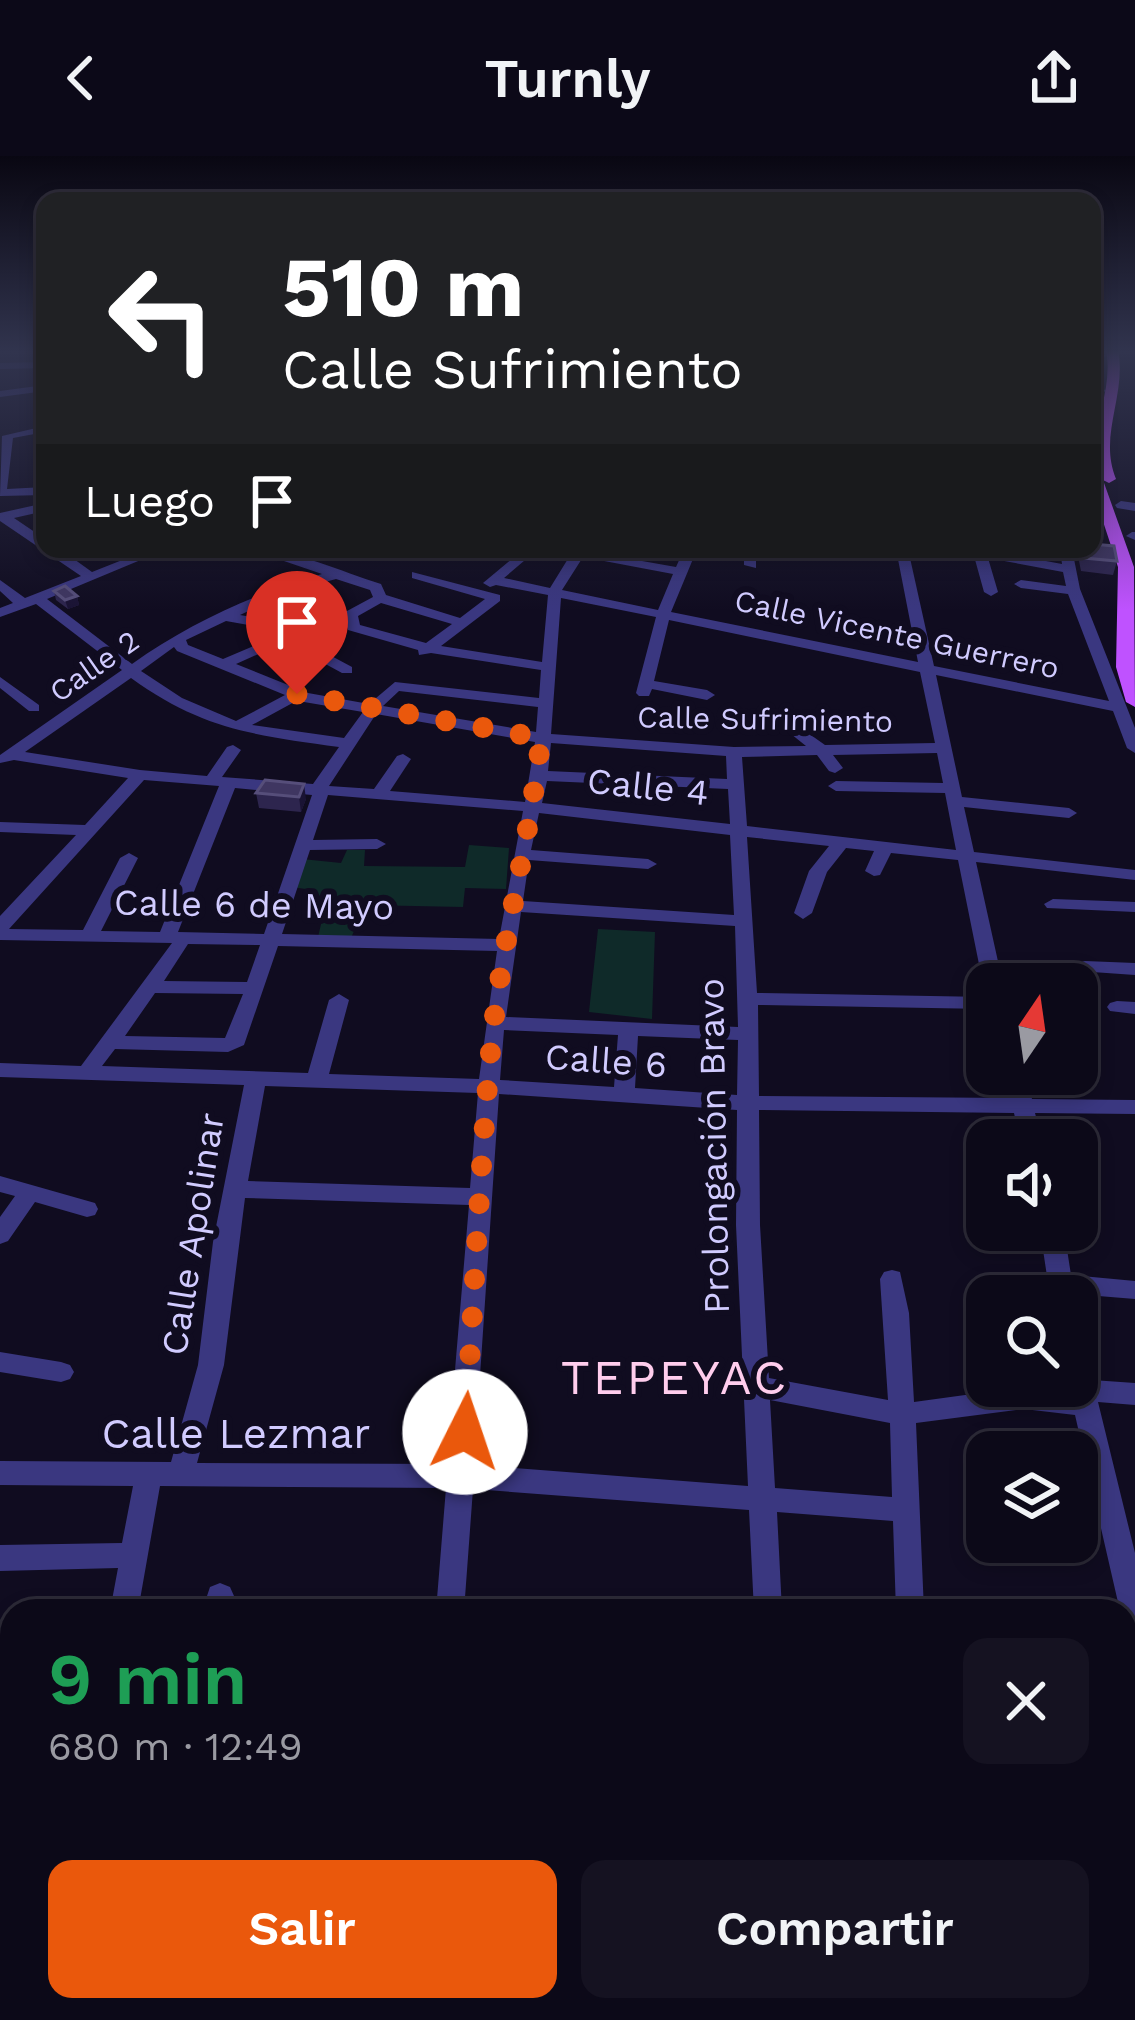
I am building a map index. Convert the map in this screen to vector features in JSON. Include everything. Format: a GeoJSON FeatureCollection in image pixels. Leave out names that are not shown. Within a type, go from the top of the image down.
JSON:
{"type":"FeatureCollection","features":[{"type":"Feature","properties":{"kind":"main road"},"geometry":{"type":"LineString","coordinates":[[1105,482],[1128,506],[1134,539]]}},
{"type":"Feature","properties":{"kind":"main road"},"geometry":{"type":"LineString","coordinates":[[1105,482],[1126,567],[1128,705]]}},
{"type":"Feature","properties":{"kind":"street"},"geometry":{"type":"LineString","coordinates":[[10,437],[2,495],[36,491]]}},
{"type":"Feature","properties":{"kind":"street"},"geometry":{"type":"LineString","coordinates":[[2,517],[36,509]]}},
{"type":"Feature","properties":{"kind":"street"},"geometry":{"type":"LineString","coordinates":[[2,517],[36,539]]}},
{"type":"Feature","properties":{"kind":"street"},"geometry":{"type":"LineString","coordinates":[[64,558],[93,578]]}},
{"type":"Feature","properties":{"kind":"street"},"geometry":{"type":"LineString","coordinates":[[0,613],[41,601],[140,558]]}},
{"type":"Feature","properties":{"kind":"street"},"geometry":{"type":"LineString","coordinates":[[284,558],[376,587],[380,598]]}},
{"type":"Feature","properties":{"kind":"street"},"geometry":{"type":"LineString","coordinates":[[478,593],[521,558]]}},
{"type":"Feature","properties":{"kind":"street"},"geometry":{"type":"LineString","coordinates":[[450,1599],[495,1023],[521,854],[540,776],[555,590],[575,558]]}},
{"type":"Feature","properties":{"kind":"street"},"geometry":{"type":"LineString","coordinates":[[630,558],[682,565],[664,613],[646,688],[707,695]]}},
{"type":"Feature","properties":{"kind":"street"},"geometry":{"type":"LineString","coordinates":[[904,558],[939,748],[988,963]]}},
{"type":"Feature","properties":{"kind":"street"},"geometry":{"type":"LineString","coordinates":[[981,558],[991,592]]}},
{"type":"Feature","properties":{"kind":"street"},"geometry":{"type":"LineString","coordinates":[[1008,558],[1070,569]]}},
{"type":"Feature","properties":{"kind":"street"},"geometry":{"type":"LineString","coordinates":[[1068,558],[1074,592],[1103,665],[1128,705],[1135,748]]}},
{"type":"Feature","properties":{"kind":"street","name":"Calle 2"},"geometry":{"type":"LineString","coordinates":[[6,759],[178,638],[280,591],[337,574]]}},
{"type":"Feature","properties":{"kind":"street"},"geometry":{"type":"LineString","coordinates":[[417,575],[495,598],[427,651]]}},
{"type":"Feature","properties":{"kind":"street","name":"Calle Vicente Guerrero"},"geometry":{"type":"LineString","coordinates":[[493,580],[1128,705]]}},
{"type":"Feature","properties":{"kind":"street"},"geometry":{"type":"LineString","coordinates":[[0,584],[23,604]]}},
{"type":"Feature","properties":{"kind":"street"},"geometry":{"type":"LineString","coordinates":[[1021,584],[1074,592]]}},
{"type":"Feature","properties":{"kind":"street"},"geometry":{"type":"LineString","coordinates":[[280,591],[352,618]]}},
{"type":"Feature","properties":{"kind":"street"},"geometry":{"type":"LineString","coordinates":[[224,664],[352,618],[380,598]]}},
{"type":"Feature","properties":{"kind":"street"},"geometry":{"type":"LineString","coordinates":[[380,598],[462,623]]}},
{"type":"Feature","properties":{"kind":"street"},"geometry":{"type":"LineString","coordinates":[[41,601],[92,634],[131,673],[202,715],[351,744]]}},
{"type":"Feature","properties":{"kind":"street"},"geometry":{"type":"LineString","coordinates":[[220,617],[258,622],[347,670]]}},
{"type":"Feature","properties":{"kind":"street"},"geometry":{"type":"LineString","coordinates":[[352,618],[353,627],[427,651],[548,667]]}},
{"type":"Feature","properties":{"kind":"street","name":"Calle Sufrimiento"},"geometry":{"type":"LineString","coordinates":[[178,638],[182,648],[297,694],[541,738],[734,752],[939,748]]}},
{"type":"Feature","properties":{"kind":"street"},"geometry":{"type":"LineString","coordinates":[[1103,665],[1124,667]]}},
{"type":"Feature","properties":{"kind":"street"},"geometry":{"type":"LineString","coordinates":[[0,681],[34,708]]}},
{"type":"Feature","properties":{"kind":"street"},"geometry":{"type":"LineString","coordinates":[[109,1042],[228,1045],[237,1040],[319,792],[372,709],[395,686],[546,703]]}},
{"type":"Feature","properties":{"kind":"street"},"geometry":{"type":"LineString","coordinates":[[241,725],[297,694]]}},
{"type":"Feature","properties":{"kind":"street"},"geometry":{"type":"LineString","coordinates":[[781,719],[820,748],[835,777],[1069,813]]}},
{"type":"Feature","properties":{"kind":"street"},"geometry":{"type":"LineString","coordinates":[[86,1074],[151,987],[174,941],[233,750]]}},
{"type":"Feature","properties":{"kind":"street","name":"Prolongación Bravo"},"geometry":{"type":"LineString","coordinates":[[734,752],[748,999],[746,1103],[768,1599]]}},
{"type":"Feature","properties":{"kind":"street","name":"Calle 4"},"geometry":{"type":"LineString","coordinates":[[6,759],[319,792],[530,807],[1135,875]]}},
{"type":"Feature","properties":{"kind":"street"},"geometry":{"type":"LineString","coordinates":[[377,797],[403,759]]}},
{"type":"Feature","properties":{"kind":"street"},"geometry":{"type":"LineString","coordinates":[[0,930],[140,775]]}},
{"type":"Feature","properties":{"kind":"street"},"geometry":{"type":"LineString","coordinates":[[540,776],[735,784]]}},
{"type":"Feature","properties":{"kind":"street"},"geometry":{"type":"LineString","coordinates":[[0,827],[92,830]]}},
{"type":"Feature","properties":{"kind":"street"},"geometry":{"type":"LineString","coordinates":[[803,913],[818,871],[841,843]]}},
{"type":"Feature","properties":{"kind":"street"},"geometry":{"type":"LineString","coordinates":[[301,845],[377,844]]}},
{"type":"Feature","properties":{"kind":"street"},"geometry":{"type":"LineString","coordinates":[[874,871],[884,849]]}},
{"type":"Feature","properties":{"kind":"street"},"geometry":{"type":"LineString","coordinates":[[521,854],[648,864]]}},
{"type":"Feature","properties":{"kind":"street"},"geometry":{"type":"LineString","coordinates":[[90,934],[129,858]]}},
{"type":"Feature","properties":{"kind":"street"},"geometry":{"type":"LineString","coordinates":[[1052,904],[1135,907]]}},
{"type":"Feature","properties":{"kind":"street"},"geometry":{"type":"LineString","coordinates":[[513,906],[744,921]]}},
{"type":"Feature","properties":{"kind":"street","name":"Calle 6 de Mayo"},"geometry":{"type":"LineString","coordinates":[[0,930],[174,941],[271,938],[507,945]]}},
{"type":"Feature","properties":{"kind":"street"},"geometry":{"type":"LineString","coordinates":[[1098,968],[1135,969]]}},
{"type":"Feature","properties":{"kind":"street"},"geometry":{"type":"LineString","coordinates":[[151,987],[251,988]]}},
{"type":"Feature","properties":{"kind":"street"},"geometry":{"type":"LineString","coordinates":[[748,999],[966,1003]]}},
{"type":"Feature","properties":{"kind":"street"},"geometry":{"type":"LineString","coordinates":[[317,1079],[339,1000]]}},
{"type":"Feature","properties":{"kind":"street"},"geometry":{"type":"LineString","coordinates":[[495,1023],[748,1034]]}},
{"type":"Feature","properties":{"kind":"street"},"geometry":{"type":"LineString","coordinates":[[624,1095],[628,1029]]}},
{"type":"Feature","properties":{"kind":"street","name":"Calle 6"},"geometry":{"type":"LineString","coordinates":[[0,1070],[488,1086],[746,1103],[1135,1107]]}},
{"type":"Feature","properties":{"kind":"street","name":"Calle Apolinar"},"geometry":{"type":"LineString","coordinates":[[182,1473],[211,1365],[256,1076]]}},
{"type":"Feature","properties":{"kind":"street"},"geometry":{"type":"LineString","coordinates":[[1021,1095],[1026,1119]]}},
{"type":"Feature","properties":{"kind":"street"},"geometry":{"type":"LineString","coordinates":[[0,1184],[88,1209]]}},
{"type":"Feature","properties":{"kind":"street"},"geometry":{"type":"LineString","coordinates":[[236,1190],[481,1197]]}},
{"type":"Feature","properties":{"kind":"street"},"geometry":{"type":"LineString","coordinates":[[0,1235],[29,1193]]}},
{"type":"Feature","properties":{"kind":"street"},"geometry":{"type":"LineString","coordinates":[[892,1279],[901,1317],[896,1382],[903,1414],[902,1510],[909,1599]]}},
{"type":"Feature","properties":{"kind":"street"},"geometry":{"type":"LineString","coordinates":[[1098,1290],[1135,1290]]}},
{"type":"Feature","properties":{"kind":"street"},"geometry":{"type":"LineString","coordinates":[[0,1362],[61,1372]]}},
{"type":"Feature","properties":{"kind":"street"},"geometry":{"type":"LineString","coordinates":[[758,1387],[903,1414],[966,1406]]}},
{"type":"Feature","properties":{"kind":"street"},"geometry":{"type":"LineString","coordinates":[[1098,1390],[1135,1394]]}},
{"type":"Feature","properties":{"kind":"street"},"geometry":{"type":"LineString","coordinates":[[1088,1407],[1124,1516],[1134,1599]]}},
{"type":"Feature","properties":{"kind":"street","name":"Calle Lezmar"},"geometry":{"type":"LineString","coordinates":[[0,1473],[462,1476],[902,1510]]}},
{"type":"Feature","properties":{"kind":"street"},"geometry":{"type":"LineString","coordinates":[[126,1599],[149,1473]]}},
{"type":"Feature","properties":{"kind":"street"},"geometry":{"type":"LineString","coordinates":[[0,1558],[135,1555]]}},
{"type":"Feature","properties":{"kind":"green space"},"geometry":{"type":"Polygon","coordinates":[[[469,845],[509,848],[506,889],[465,888],[463,907],[365,905],[351,938],[318,937],[326,903],[308,899],[306,889],[291,887],[302,859],[341,863],[347,850],[365,850],[364,866],[465,867],[469,845]]]}},
{"type":"Feature","properties":{"kind":"green space"},"geometry":{"type":"Polygon","coordinates":[[[598,929],[655,932],[652,1019],[589,1012],[598,929]]]}},
{"type":"Feature","properties":{"kind":"building"},"geometry":{"type":"Polygon","coordinates":[[[1101,545],[1114,546],[1117,561],[1084,558],[1101,558],[1101,545]]]}},
{"type":"Feature","properties":{"kind":"building"},"geometry":{"type":"Polygon","coordinates":[[[65,586],[77,596],[65,600],[54,591],[65,586]]]}},
{"type":"Feature","properties":{"kind":"building"},"geometry":{"type":"Polygon","coordinates":[[[265,780],[304,784],[299,797],[256,793],[265,780]]]}},
{"type":"Feature","properties":{"kind":"district","name":"TEPEYAC"},"geometry":{"type":"Point","coordinates":[675,1377]}},
{"type":"Feature","properties":{"kind":"route"},"geometry":{"type":"LineString","coordinates":[[297,694],[541,738],[540,776],[521,854],[491,1042],[465,1432]]}}]}
